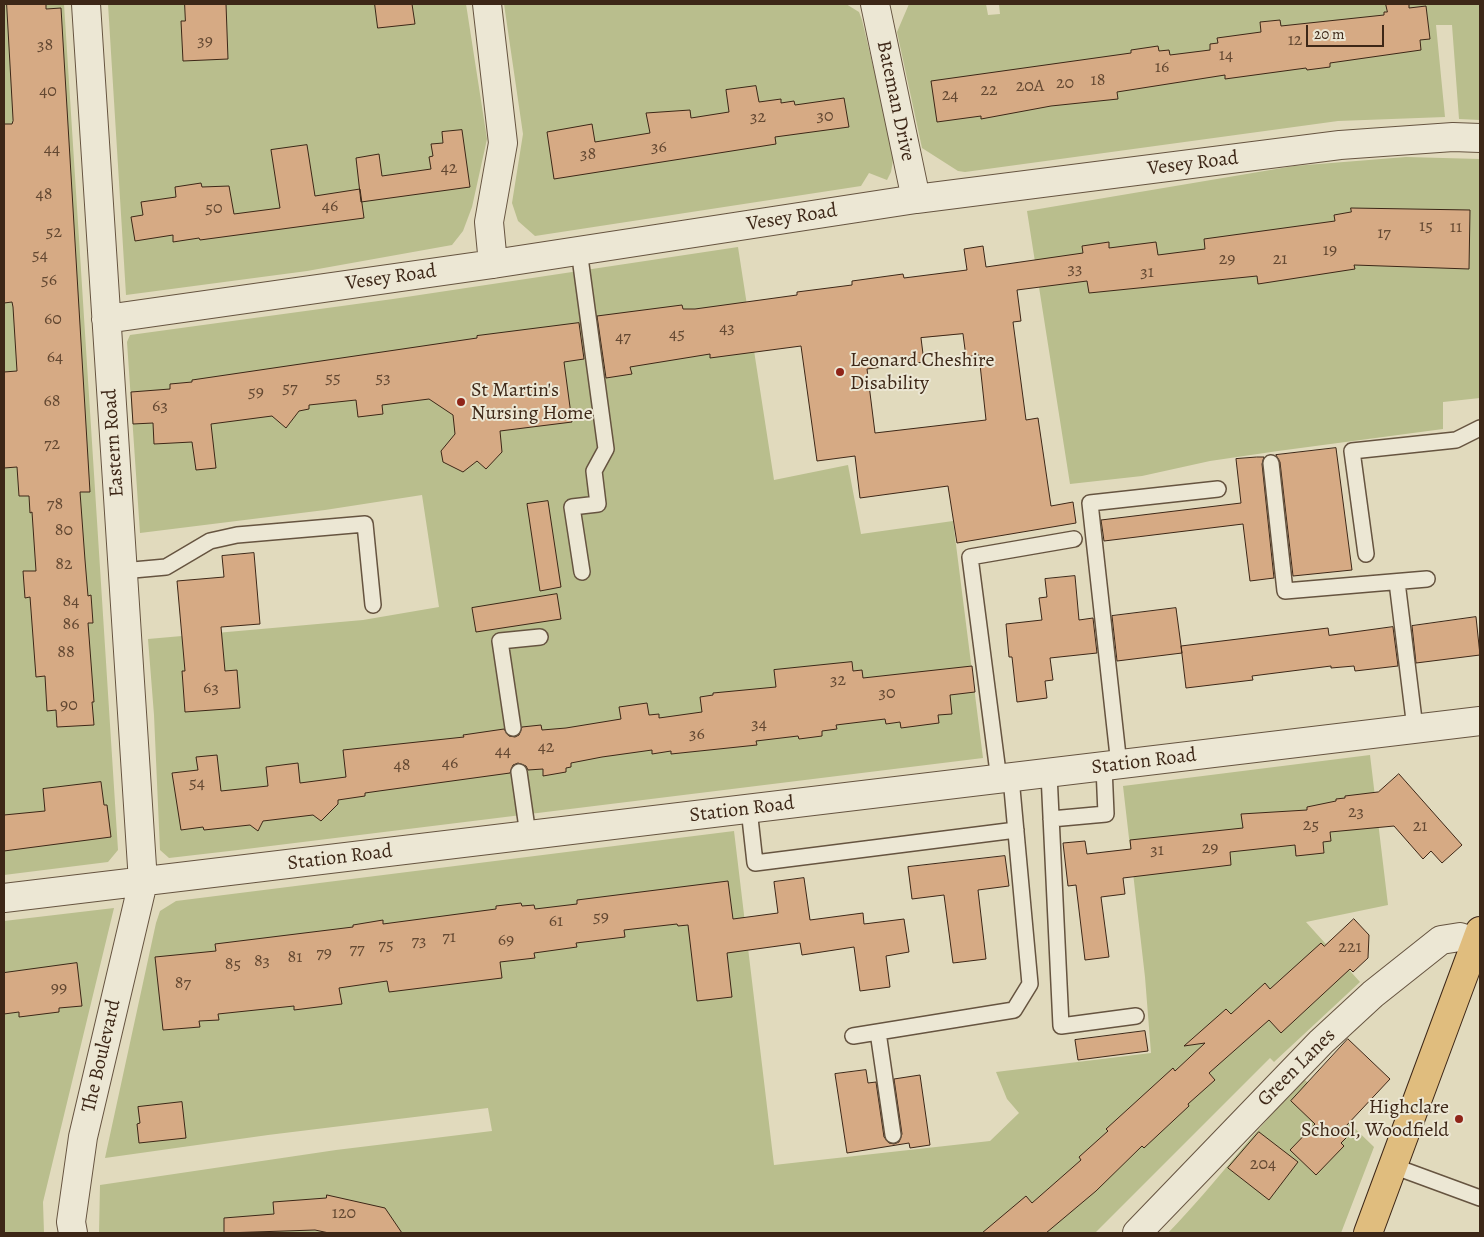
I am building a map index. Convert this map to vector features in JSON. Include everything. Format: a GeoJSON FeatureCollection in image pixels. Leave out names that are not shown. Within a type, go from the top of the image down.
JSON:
{"type":"FeatureCollection","features":[{"type":"Feature","properties":{"kind":"main road"},"geometry":{"type":"LineString","coordinates":[[1368,1233],[1478,936]]}},
{"type":"Feature","properties":{"kind":"street","name":"Eastern Road"},"geometry":{"type":"LineString","coordinates":[[86,4],[143,882]]}},
{"type":"Feature","properties":{"kind":"street"},"geometry":{"type":"LineString","coordinates":[[486,4],[503,143],[489,222],[494,264]]}},
{"type":"Feature","properties":{"kind":"street","name":"Bateman Drive"},"geometry":{"type":"LineString","coordinates":[[875,4],[916,199]]}},
{"type":"Feature","properties":{"kind":"street","name":"Vesey Road"},"geometry":{"type":"LineString","coordinates":[[106,319],[494,264],[916,199],[1340,146],[1453,137],[1480,138]]}},
{"type":"Feature","properties":{"kind":"street","name":"Station Road"},"geometry":{"type":"LineString","coordinates":[[4,898],[1049,774],[1480,720]]}},
{"type":"Feature","properties":{"kind":"street","name":"The Boulevard"},"geometry":{"type":"LineString","coordinates":[[72,1233],[71,1222],[83,1137],[143,882]]}},
{"type":"Feature","properties":{"kind":"street","name":"Green Lanes"},"geometry":{"type":"LineString","coordinates":[[1137,1233],[1321,1042],[1373,994],[1441,940],[1478,936]]}},
{"type":"Feature","properties":{"kind":"lane"},"geometry":{"type":"LineString","coordinates":[[579,250],[606,449],[594,471],[598,504],[572,507],[582,572]]}},
{"type":"Feature","properties":{"kind":"lane"},"geometry":{"type":"LineString","coordinates":[[1366,554],[1352,451],[1456,440],[1480,428]]}},
{"type":"Feature","properties":{"kind":"lane"},"geometry":{"type":"LineString","coordinates":[[1271,463],[1285,592],[1427,579]]}},
{"type":"Feature","properties":{"kind":"lane"},"geometry":{"type":"LineString","coordinates":[[1051,819],[1106,814],[1111,766],[1090,503],[1218,489]]}},
{"type":"Feature","properties":{"kind":"lane"},"geometry":{"type":"LineString","coordinates":[[122,571],[166,567],[203,544],[237,535],[365,524],[372,605]]}},
{"type":"Feature","properties":{"kind":"lane"},"geometry":{"type":"LineString","coordinates":[[853,1036],[1014,1010],[1030,984],[1016,830],[1005,779],[970,557],[1074,539]]}},
{"type":"Feature","properties":{"kind":"lane"},"geometry":{"type":"LineString","coordinates":[[1397,582],[1415,728]]}},
{"type":"Feature","properties":{"kind":"lane"},"geometry":{"type":"LineString","coordinates":[[513,728],[500,641],[540,637]]}},
{"type":"Feature","properties":{"kind":"lane"},"geometry":{"type":"LineString","coordinates":[[519,772],[528,835]]}},
{"type":"Feature","properties":{"kind":"lane"},"geometry":{"type":"LineString","coordinates":[[1049,774],[1061,1026],[1136,1016]]}},
{"type":"Feature","properties":{"kind":"lane"},"geometry":{"type":"LineString","coordinates":[[749,809],[755,863],[1016,830]]}},
{"type":"Feature","properties":{"kind":"lane"},"geometry":{"type":"LineString","coordinates":[[878,1032],[893,1135]]}},
{"type":"Feature","properties":{"kind":"lane"},"geometry":{"type":"LineString","coordinates":[[1393,1166],[1480,1198]]}},
{"type":"Feature","properties":{"kind":"green space"},"geometry":{"type":"Polygon","coordinates":[[[4,4],[64,4],[118,850],[108,862],[4,875],[4,4]]]}},
{"type":"Feature","properties":{"kind":"green space"},"geometry":{"type":"Polygon","coordinates":[[[108,4],[466,4],[487,139],[472,207],[463,231],[452,245],[307,271],[126,295],[108,4]]]}},
{"type":"Feature","properties":{"kind":"green space"},"geometry":{"type":"Polygon","coordinates":[[[504,4],[846,4],[859,12],[862,20],[894,154],[891,172],[887,180],[869,173],[861,186],[535,236],[518,221],[512,203],[523,134],[504,4]]]}},
{"type":"Feature","properties":{"kind":"green space"},"geometry":{"type":"Polygon","coordinates":[[[909,4],[986,4],[988,15],[1000,14],[999,4],[1480,4],[1480,120],[1459,119],[1452,25],[1436,25],[1445,117],[1338,121],[965,172],[958,171],[922,148],[897,32],[909,4]]]}},
{"type":"Feature","properties":{"kind":"green space"},"geometry":{"type":"Polygon","coordinates":[[[1406,157],[1480,159],[1480,398],[1443,402],[1443,429],[1210,461],[1142,476],[1070,484],[1027,211],[1294,166],[1406,157]]]}},
{"type":"Feature","properties":{"kind":"green space"},"geometry":{"type":"Polygon","coordinates":[[[738,247],[774,480],[848,465],[861,534],[953,521],[983,758],[169,858],[160,850],[154,715],[148,639],[363,620],[439,607],[422,495],[325,510],[140,533],[127,342],[130,335],[393,299],[738,247]]]}},
{"type":"Feature","properties":{"kind":"green space"},"geometry":{"type":"Polygon","coordinates":[[[1370,755],[1388,905],[1306,922],[1360,982],[1274,1062],[1270,1058],[1095,1233],[99,1233],[100,1185],[336,1150],[492,1131],[488,1108],[268,1135],[105,1158],[156,923],[160,911],[176,901],[734,831],[774,1165],[990,1141],[1019,1113],[1007,1099],[996,1072],[1151,1053],[1145,977],[1123,786],[1370,755]]]}},
{"type":"Feature","properties":{"kind":"green space"},"geometry":{"type":"Polygon","coordinates":[[[114,908],[43,1202],[44,1233],[4,1233],[4,921],[114,908]]]}},
{"type":"Feature","properties":{"kind":"green space"},"geometry":{"type":"Polygon","coordinates":[[[1305,1080],[1374,1147],[1341,1233],[1168,1233],[1269,1117],[1305,1080]]]}},
{"type":"Feature","properties":{"kind":"building"},"geometry":{"type":"Polygon","coordinates":[[[7,4],[46,4],[46,9],[61,8],[90,492],[80,492],[88,596],[91,595],[93,623],[88,623],[94,725],[57,727],[56,710],[47,711],[45,676],[36,677],[30,597],[25,598],[23,571],[36,571],[32,512],[30,513],[29,496],[19,496],[17,467],[4,468],[4,372],[17,371],[13,307],[12,302],[4,303],[4,124],[12,124],[13,121],[7,4]]]}},
{"type":"Feature","properties":{"kind":"building"},"geometry":{"type":"Polygon","coordinates":[[[185,4],[226,4],[228,59],[183,61],[181,21],[185,21],[185,4]]]}},
{"type":"Feature","properties":{"kind":"building"},"geometry":{"type":"Polygon","coordinates":[[[375,4],[412,4],[415,24],[378,28],[375,4]]]}},
{"type":"Feature","properties":{"kind":"building"},"geometry":{"type":"Polygon","coordinates":[[[1386,4],[1409,4],[1409,8],[1426,6],[1430,39],[1420,40],[1421,50],[1330,63],[1330,67],[1307,70],[1306,68],[1225,79],[1225,75],[1117,92],[1118,99],[1051,106],[981,119],[981,116],[937,122],[931,81],[1131,53],[1131,50],[1158,46],[1159,51],[1169,50],[1170,55],[1210,50],[1210,44],[1218,43],[1217,38],[1261,32],[1260,22],[1280,20],[1281,26],[1384,15],[1384,12],[1387,12],[1386,4]]]}},
{"type":"Feature","properties":{"kind":"building"},"geometry":{"type":"Polygon","coordinates":[[[756,86],[759,102],[781,99],[781,103],[794,101],[795,105],[844,98],[849,127],[775,137],[776,144],[554,179],[547,132],[592,124],[595,142],[650,133],[646,113],[690,110],[691,118],[729,112],[726,90],[756,86]]]}},
{"type":"Feature","properties":{"kind":"building"},"geometry":{"type":"Polygon","coordinates":[[[462,130],[470,187],[361,202],[356,158],[379,154],[382,176],[431,169],[429,157],[433,156],[431,144],[443,143],[442,132],[462,130]]]}},
{"type":"Feature","properties":{"kind":"building"},"geometry":{"type":"Polygon","coordinates":[[[307,145],[315,196],[360,189],[364,218],[200,240],[199,238],[173,242],[173,235],[135,241],[131,217],[143,215],[141,202],[176,197],[175,187],[201,183],[202,187],[229,186],[234,214],[280,208],[271,150],[307,145]]]}},
{"type":"Feature","properties":{"kind":"building"},"geometry":{"type":"Polygon","coordinates":[[[1351,208],[1470,210],[1469,269],[1354,265],[1355,269],[1258,284],[1257,276],[1089,293],[1087,281],[1017,290],[1021,321],[1013,322],[1026,420],[1038,418],[1051,506],[1073,502],[1076,523],[957,543],[948,486],[860,498],[855,456],[817,461],[801,346],[710,358],[710,354],[630,367],[632,374],[606,378],[597,316],[682,305],[683,309],[695,309],[797,295],[797,292],[852,285],[852,281],[903,274],[904,278],[967,270],[964,249],[983,246],[986,267],[1083,253],[1082,246],[1109,242],[1109,248],[1156,242],[1158,255],[1205,249],[1204,239],[1335,221],[1334,215],[1351,212],[1351,208]],[[963,334],[921,338],[924,362],[867,369],[875,433],[986,420],[979,355],[966,357],[963,334]]]}},
{"type":"Feature","properties":{"kind":"building"},"geometry":{"type":"Polygon","coordinates":[[[579,323],[584,359],[564,362],[572,422],[500,431],[502,452],[486,469],[477,461],[463,472],[443,462],[441,451],[455,434],[453,415],[429,399],[382,405],[383,414],[358,417],[356,400],[309,405],[309,409],[299,411],[286,428],[272,416],[211,424],[216,468],[196,470],[192,442],[154,444],[153,423],[133,424],[131,392],[170,389],[170,384],[192,382],[192,380],[477,338],[477,336],[579,323]]]}},
{"type":"Feature","properties":{"kind":"building"},"geometry":{"type":"Polygon","coordinates":[[[1336,448],[1352,570],[1293,576],[1280,462],[1276,455],[1336,448]]]}},
{"type":"Feature","properties":{"kind":"building"},"geometry":{"type":"Polygon","coordinates":[[[1264,457],[1262,464],[1274,578],[1250,581],[1243,524],[1104,541],[1101,520],[1241,503],[1236,459],[1264,457]]]}},
{"type":"Feature","properties":{"kind":"building"},"geometry":{"type":"Polygon","coordinates":[[[548,501],[561,587],[540,591],[527,504],[548,501]]]}},
{"type":"Feature","properties":{"kind":"building"},"geometry":{"type":"Polygon","coordinates":[[[254,553],[260,624],[221,627],[225,671],[237,670],[240,708],[185,712],[182,671],[185,671],[177,581],[224,577],[222,556],[254,553]]]}},
{"type":"Feature","properties":{"kind":"building"},"geometry":{"type":"Polygon","coordinates":[[[1075,576],[1079,620],[1093,618],[1097,653],[1050,658],[1053,680],[1045,681],[1047,698],[1017,702],[1012,657],[1009,657],[1006,624],[1042,620],[1039,598],[1047,597],[1045,579],[1075,576]]]}},
{"type":"Feature","properties":{"kind":"building"},"geometry":{"type":"Polygon","coordinates":[[[557,594],[561,619],[476,632],[472,608],[557,594]]]}},
{"type":"Feature","properties":{"kind":"building"},"geometry":{"type":"Polygon","coordinates":[[[1176,608],[1182,653],[1117,661],[1112,616],[1176,608]]]}},
{"type":"Feature","properties":{"kind":"building"},"geometry":{"type":"Polygon","coordinates":[[[1476,617],[1480,655],[1416,663],[1412,626],[1476,617]]]}},
{"type":"Feature","properties":{"kind":"building"},"geometry":{"type":"Polygon","coordinates":[[[1393,627],[1398,666],[1355,671],[1354,666],[1331,668],[1331,666],[1252,676],[1253,680],[1186,688],[1181,646],[1328,628],[1329,635],[1393,627]]]}},
{"type":"Feature","properties":{"kind":"building"},"geometry":{"type":"Polygon","coordinates":[[[852,662],[853,671],[862,670],[863,678],[972,666],[975,692],[950,695],[952,714],[938,715],[939,723],[901,728],[900,722],[886,724],[885,719],[836,725],[837,729],[822,731],[822,736],[799,739],[798,736],[756,741],[757,745],[671,754],[671,751],[652,754],[652,750],[602,757],[571,763],[571,767],[566,768],[566,772],[543,776],[543,769],[528,770],[526,766],[518,763],[513,765],[510,773],[365,793],[365,796],[338,800],[338,804],[321,821],[313,815],[263,821],[258,831],[250,825],[204,830],[203,827],[181,830],[172,773],[198,770],[196,757],[217,755],[221,791],[268,786],[266,767],[298,763],[300,783],[346,777],[343,750],[464,737],[463,735],[504,729],[509,736],[515,737],[519,735],[522,727],[541,725],[542,730],[621,719],[619,707],[647,703],[649,715],[659,714],[659,718],[702,712],[700,697],[713,695],[713,693],[776,687],[774,670],[852,662]]]}},
{"type":"Feature","properties":{"kind":"building"},"geometry":{"type":"Polygon","coordinates":[[[1399,774],[1462,845],[1442,863],[1431,851],[1423,859],[1394,826],[1330,832],[1331,841],[1323,842],[1324,853],[1296,856],[1295,845],[1230,852],[1231,865],[1123,878],[1125,894],[1101,897],[1109,957],[1085,960],[1076,885],[1068,886],[1063,843],[1085,841],[1087,854],[1131,849],[1130,840],[1243,828],[1241,814],[1307,810],[1307,807],[1336,801],[1336,799],[1345,798],[1345,796],[1378,792],[1399,774]]]}},
{"type":"Feature","properties":{"kind":"building"},"geometry":{"type":"Polygon","coordinates":[[[101,782],[104,805],[107,805],[111,837],[4,851],[4,815],[45,811],[43,789],[101,782]]]}},
{"type":"Feature","properties":{"kind":"building"},"geometry":{"type":"Polygon","coordinates":[[[1005,856],[1009,886],[978,890],[986,959],[953,963],[944,895],[912,899],[908,867],[1005,856]]]}},
{"type":"Feature","properties":{"kind":"building"},"geometry":{"type":"Polygon","coordinates":[[[804,878],[810,920],[863,913],[864,924],[904,919],[909,952],[886,956],[890,987],[860,991],[854,947],[802,955],[800,943],[727,953],[732,997],[697,1001],[688,925],[678,926],[677,924],[624,930],[625,937],[576,943],[577,947],[534,953],[535,958],[500,962],[502,978],[389,992],[387,981],[339,988],[342,1004],[294,1010],[294,1006],[218,1014],[219,1020],[199,1021],[200,1027],[163,1030],[155,957],[216,951],[215,944],[353,927],[353,925],[383,920],[383,924],[496,909],[496,906],[521,903],[522,906],[534,905],[535,909],[577,904],[577,900],[728,881],[733,919],[778,913],[774,882],[804,878]]]}},
{"type":"Feature","properties":{"kind":"building"},"geometry":{"type":"Polygon","coordinates":[[[1354,919],[1369,935],[1368,958],[1353,972],[1350,969],[1281,1033],[1269,1020],[1209,1073],[1215,1080],[1188,1104],[1189,1106],[1144,1148],[1142,1146],[1096,1191],[1046,1233],[982,1233],[1026,1196],[1032,1203],[1081,1160],[1079,1157],[1108,1131],[1106,1129],[1173,1068],[1175,1071],[1205,1043],[1184,1046],[1226,1009],[1231,1014],[1265,983],[1270,989],[1321,943],[1324,946],[1354,919]]]}},
{"type":"Feature","properties":{"kind":"building"},"geometry":{"type":"Polygon","coordinates":[[[77,963],[82,1006],[59,1008],[59,1012],[19,1017],[19,1012],[4,1014],[4,973],[77,963]]]}},
{"type":"Feature","properties":{"kind":"building"},"geometry":{"type":"Polygon","coordinates":[[[1145,1031],[1148,1051],[1078,1060],[1075,1040],[1145,1031]]]}},
{"type":"Feature","properties":{"kind":"building"},"geometry":{"type":"Polygon","coordinates":[[[1348,1039],[1390,1079],[1346,1126],[1352,1132],[1341,1143],[1344,1146],[1316,1175],[1290,1150],[1315,1124],[1291,1101],[1348,1039]]]}},
{"type":"Feature","properties":{"kind":"building"},"geometry":{"type":"Polygon","coordinates":[[[866,1070],[868,1083],[876,1082],[884,1137],[889,1143],[894,1144],[899,1142],[902,1134],[894,1079],[920,1075],[930,1145],[910,1148],[909,1143],[847,1153],[835,1074],[866,1070]]]}},
{"type":"Feature","properties":{"kind":"building"},"geometry":{"type":"Polygon","coordinates":[[[182,1102],[186,1138],[139,1143],[137,1124],[140,1123],[138,1107],[182,1102]]]}},
{"type":"Feature","properties":{"kind":"building"},"geometry":{"type":"Polygon","coordinates":[[[1259,1132],[1298,1162],[1269,1200],[1228,1168],[1259,1132]]]}},
{"type":"Feature","properties":{"kind":"building"},"geometry":{"type":"Polygon","coordinates":[[[327,1195],[385,1208],[402,1233],[329,1233],[315,1230],[224,1233],[224,1218],[274,1214],[273,1202],[326,1198],[327,1195]]]}},
{"type":"Feature","properties":{"kind":"place","name":"Leonard Cheshire Disability"},"geometry":{"type":"Point","coordinates":[840,372]}},
{"type":"Feature","properties":{"kind":"place","name":"St Martin's Nursing Home"},"geometry":{"type":"Point","coordinates":[461,402]}},
{"type":"Feature","properties":{"kind":"place","name":"Highclare School, Woodfield"},"geometry":{"type":"Point","coordinates":[1459,1119]}}]}
